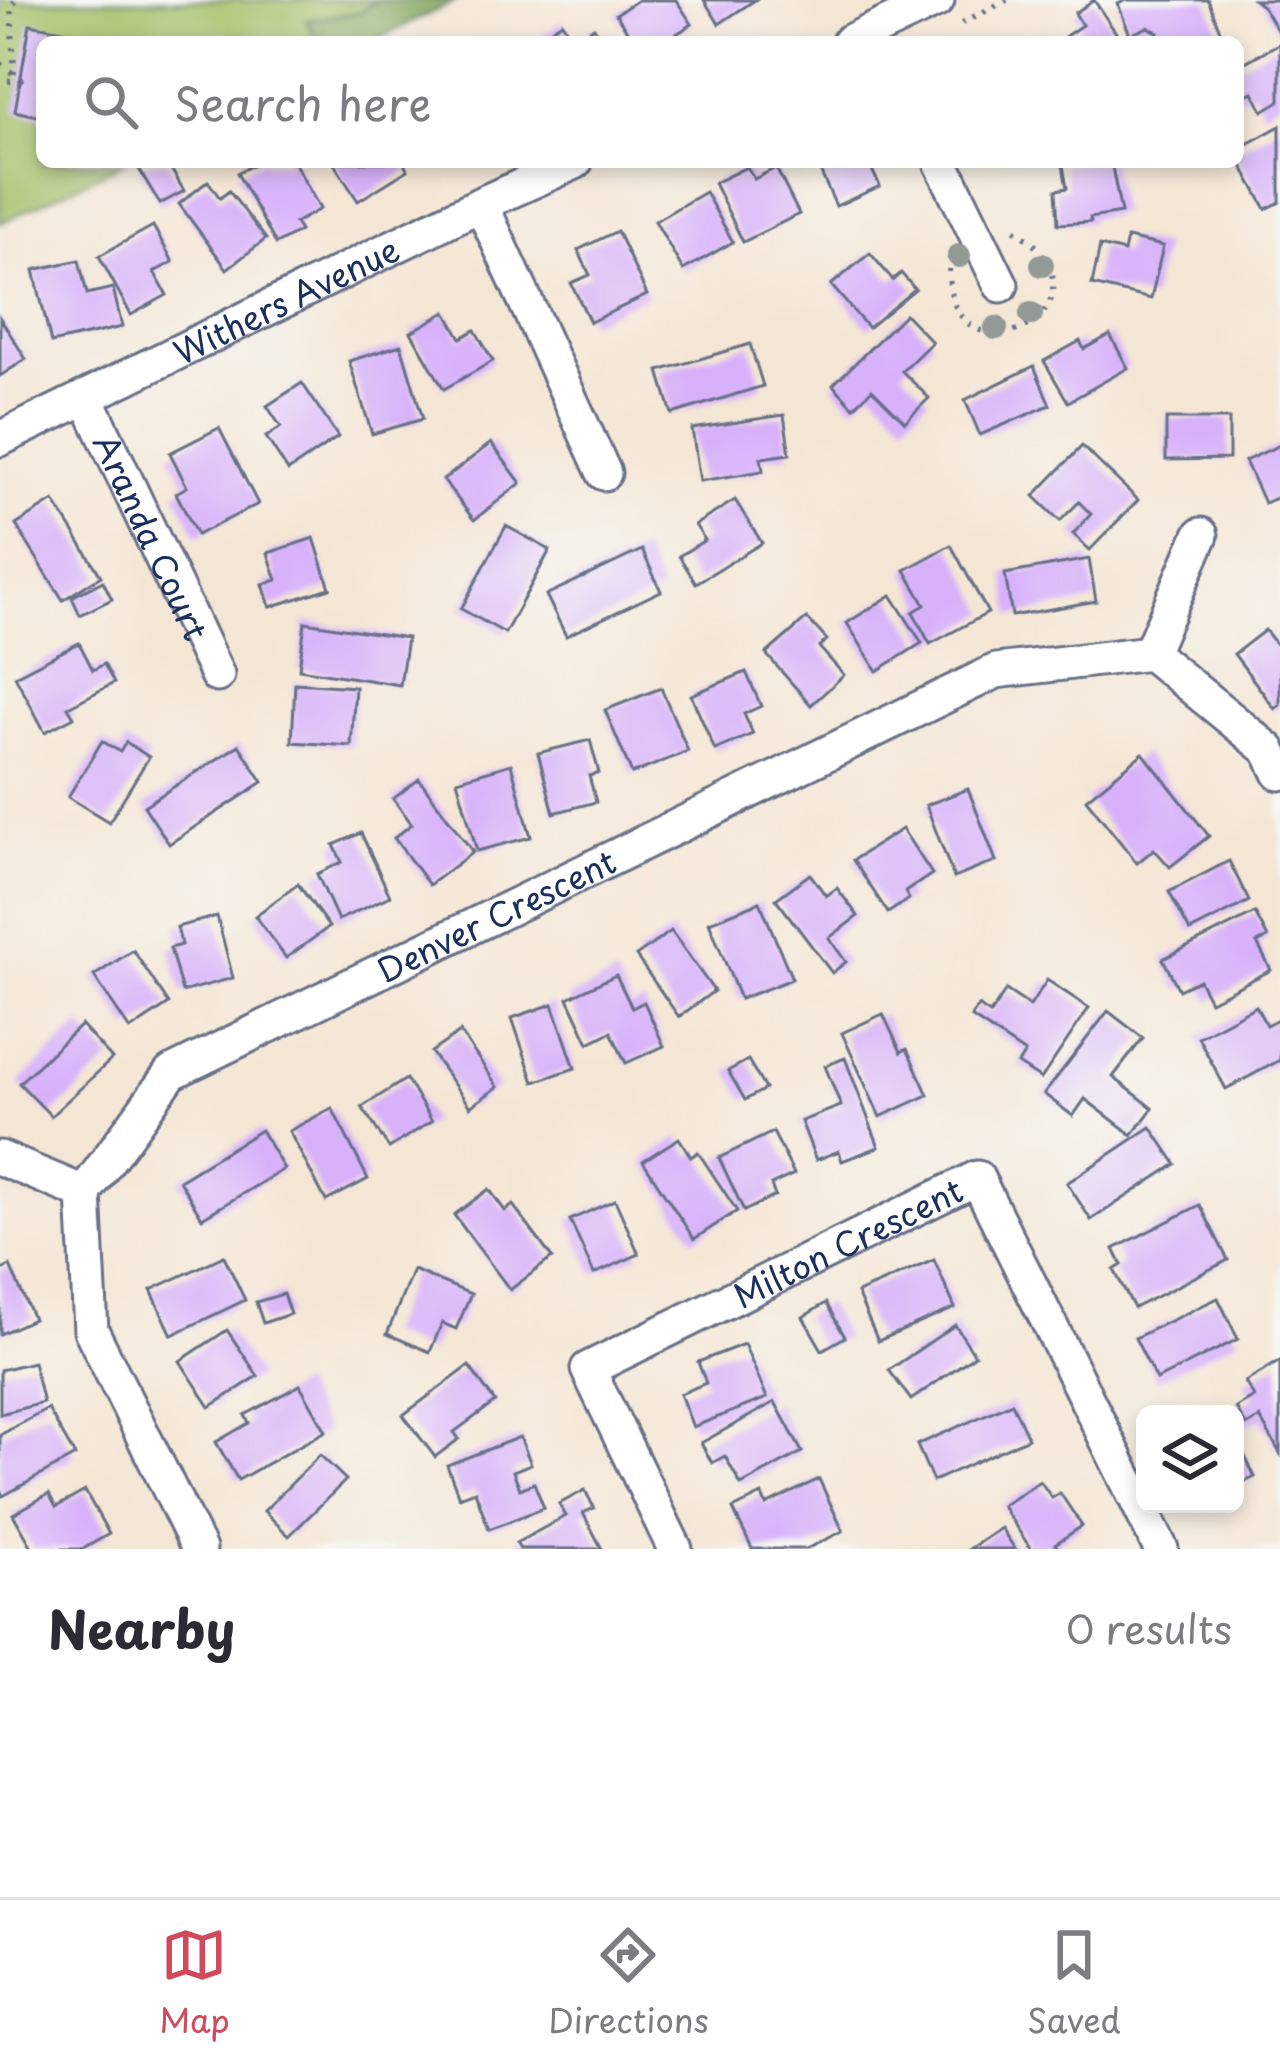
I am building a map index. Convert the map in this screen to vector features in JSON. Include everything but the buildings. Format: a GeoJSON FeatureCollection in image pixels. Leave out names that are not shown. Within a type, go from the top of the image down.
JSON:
{"type":"FeatureCollection","features":[{"type":"Feature","properties":{"kind":"street"},"geometry":{"type":"LineString","coordinates":[[876,36],[947,13]]}},
{"type":"Feature","properties":{"kind":"street","name":"Withers Avenue"},"geometry":{"type":"LineString","coordinates":[[0,440],[562,168]]}},
{"type":"Feature","properties":{"kind":"street"},"geometry":{"type":"LineString","coordinates":[[944,168],[1001,285]]}},
{"type":"Feature","properties":{"kind":"street"},"geometry":{"type":"LineString","coordinates":[[481,204],[604,473]]}},
{"type":"Feature","properties":{"kind":"street","name":"Aranda Court"},"geometry":{"type":"LineString","coordinates":[[87,398],[217,675]]}},
{"type":"Feature","properties":{"kind":"street"},"geometry":{"type":"LineString","coordinates":[[1201,535],[1150,653],[1269,750],[1280,772]]}},
{"type":"Feature","properties":{"kind":"street","name":"Denver Crescent"},"geometry":{"type":"LineString","coordinates":[[85,1193],[171,1072],[996,671],[1150,653]]}},
{"type":"Feature","properties":{"kind":"street"},"geometry":{"type":"LineString","coordinates":[[0,1158],[85,1193],[91,1330],[199,1549]]}},
{"type":"Feature","properties":{"kind":"street","name":"Milton Crescent"},"geometry":{"type":"LineString","coordinates":[[675,1549],[588,1370],[976,1178],[1161,1549]]}},
{"type":"Feature","properties":{"kind":"path"},"geometry":{"type":"LineString","coordinates":[[947,13],[1006,0]]}},
{"type":"Feature","properties":{"kind":"path"},"geometry":{"type":"LineString","coordinates":[[0,10],[13,2]]}},
{"type":"Feature","properties":{"kind":"path"},"geometry":{"type":"LineString","coordinates":[[13,2],[14,74]]}},
{"type":"Feature","properties":{"kind":"path"},"geometry":{"type":"LineString","coordinates":[[0,64],[20,79],[0,82]]}},
{"type":"Feature","properties":{"kind":"green space"},"geometry":{"type":"Polygon","coordinates":[[[0,0],[458,0],[383,36],[36,36],[36,168],[113,168],[0,223],[0,0]]]}},
{"type":"Feature","properties":{"kind":"green space"},"geometry":{"type":"Polygon","coordinates":[[[377,0],[458,0],[383,36],[315,36],[307,20],[359,12],[377,0]]]}}]}
